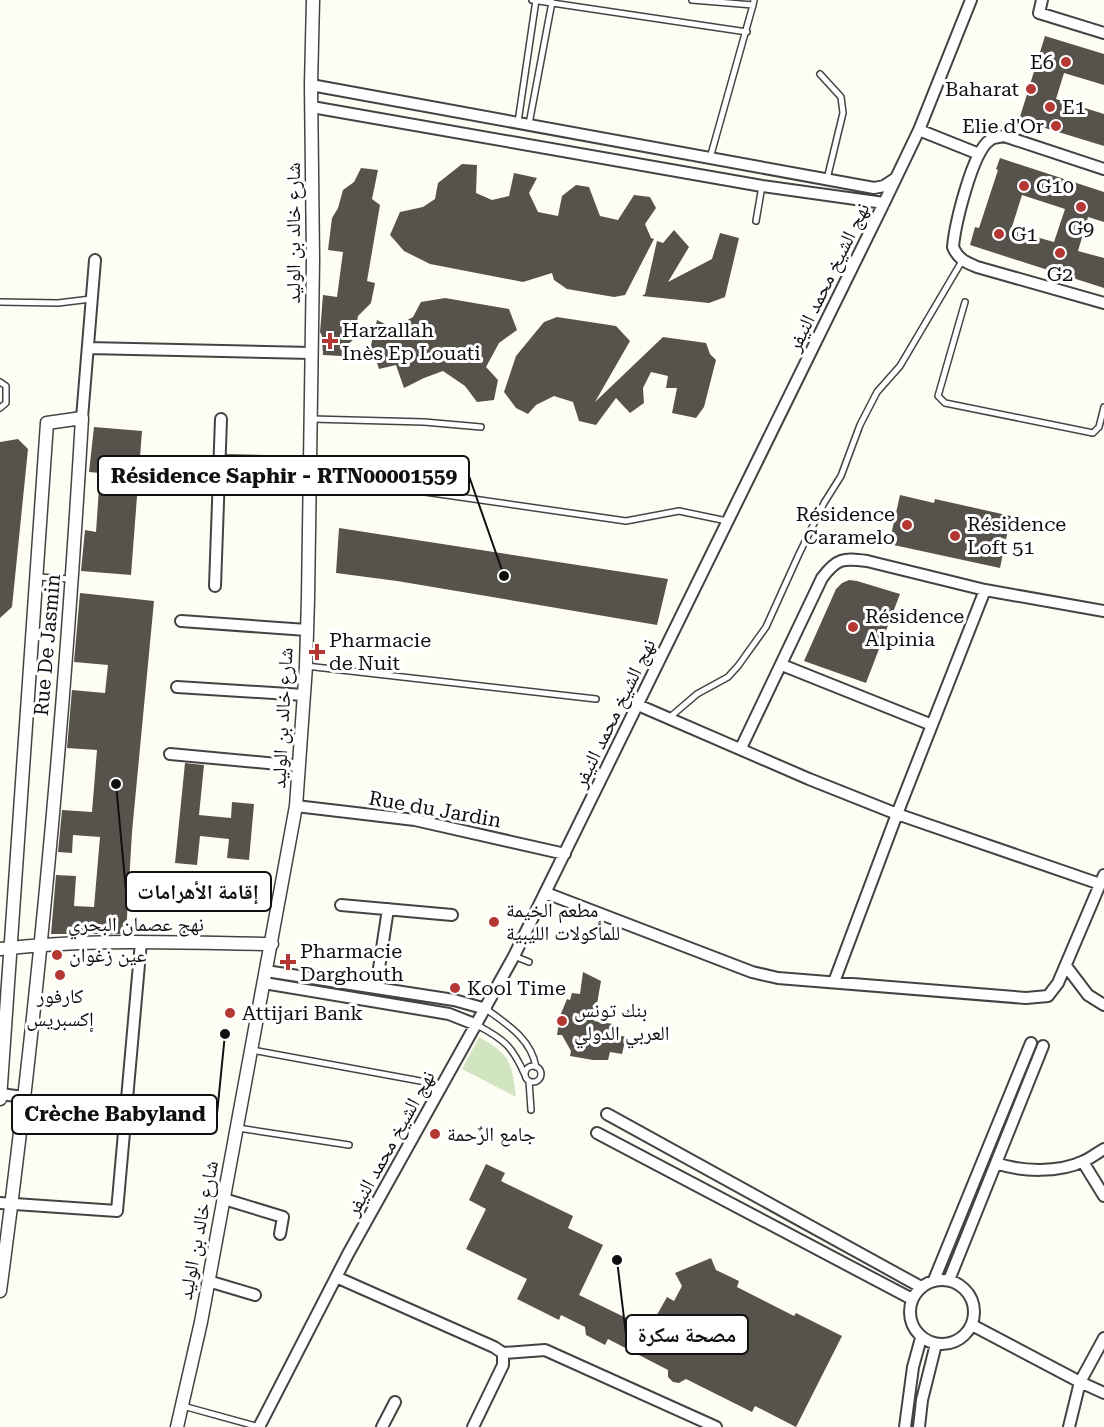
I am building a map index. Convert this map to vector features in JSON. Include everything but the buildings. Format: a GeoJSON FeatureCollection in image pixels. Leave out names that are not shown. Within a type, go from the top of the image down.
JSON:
{"type":"FeatureCollection","features":[{"type":"Feature","properties":{"kind":"street","name":"شارع خالد بن الوليد"},"geometry":{"type":"LineString","coordinates":[[177,1427],[224,1199],[297,806],[307,630],[312,353],[313,0]]}},
{"type":"Feature","properties":{"kind":"street","name":"نهج الشيخ محمد النيفر"},"geometry":{"type":"LineString","coordinates":[[259,1427],[336,1277],[486,1009],[546,893],[919,130],[971,0]]}},
{"type":"Feature","properties":{"kind":"street"},"geometry":{"type":"LineString","coordinates":[[1042,0],[1039,13],[1104,33]]}},
{"type":"Feature","properties":{"kind":"street"},"geometry":{"type":"LineString","coordinates":[[311,85],[874,188],[885,186],[896,178]]}},
{"type":"Feature","properties":{"kind":"street"},"geometry":{"type":"LineString","coordinates":[[312,107],[762,186],[884,203]]}},
{"type":"Feature","properties":{"kind":"street"},"geometry":{"type":"LineString","coordinates":[[919,130],[979,154]]}},
{"type":"Feature","properties":{"kind":"street"},"geometry":{"type":"LineString","coordinates":[[1104,169],[1004,136],[990,139],[979,154],[967,186],[953,247],[962,261],[977,267],[1104,303]]}},
{"type":"Feature","properties":{"kind":"street","name":"Rue De Jasmin"},"geometry":{"type":"LineString","coordinates":[[0,1291],[6,1203],[24,1097],[42,944],[73,579],[82,418],[95,260]]}},
{"type":"Feature","properties":{"kind":"street"},"geometry":{"type":"LineString","coordinates":[[88,348],[312,353]]}},
{"type":"Feature","properties":{"kind":"street","name":"Rue De Jasmin"},"geometry":{"type":"LineString","coordinates":[[0,1099],[5,948],[38,577],[47,423],[82,418]]}},
{"type":"Feature","properties":{"kind":"street"},"geometry":{"type":"LineString","coordinates":[[215,586],[221,418]]}},
{"type":"Feature","properties":{"kind":"street"},"geometry":{"type":"LineString","coordinates":[[220,461],[310,463]]}},
{"type":"Feature","properties":{"kind":"street"},"geometry":{"type":"LineString","coordinates":[[741,748],[822,578],[832,565],[840,560],[867,561],[985,590],[1104,611]]}},
{"type":"Feature","properties":{"kind":"street"},"geometry":{"type":"LineString","coordinates":[[834,982],[985,590]]}},
{"type":"Feature","properties":{"kind":"street"},"geometry":{"type":"LineString","coordinates":[[181,621],[307,630]]}},
{"type":"Feature","properties":{"kind":"street"},"geometry":{"type":"LineString","coordinates":[[782,665],[932,725]]}},
{"type":"Feature","properties":{"kind":"street"},"geometry":{"type":"LineString","coordinates":[[177,687],[304,695]]}},
{"type":"Feature","properties":{"kind":"street"},"geometry":{"type":"LineString","coordinates":[[546,893],[752,972],[778,978],[1026,998],[1048,996],[1058,983],[1102,879],[897,814],[808,779],[638,705]]}},
{"type":"Feature","properties":{"kind":"street"},"geometry":{"type":"LineString","coordinates":[[170,754],[299,766]]}},
{"type":"Feature","properties":{"kind":"street","name":"Rue du Jardin"},"geometry":{"type":"LineString","coordinates":[[297,806],[416,820],[565,854]]}},
{"type":"Feature","properties":{"kind":"street"},"geometry":{"type":"LineString","coordinates":[[341,905],[452,915]]}},
{"type":"Feature","properties":{"kind":"street"},"geometry":{"type":"LineString","coordinates":[[376,988],[388,909]]}},
{"type":"Feature","properties":{"kind":"street"},"geometry":{"type":"LineString","coordinates":[[6,1203],[117,1211],[141,942]]}},
{"type":"Feature","properties":{"kind":"street","name":"نهج عصمان البحري"},"geometry":{"type":"LineString","coordinates":[[5,948],[42,944],[141,942],[272,944]]}},
{"type":"Feature","properties":{"kind":"street"},"geometry":{"type":"LineString","coordinates":[[1066,966],[1088,995],[1104,1005]]}},
{"type":"Feature","properties":{"kind":"street"},"geometry":{"type":"LineString","coordinates":[[265,977],[376,988],[454,1000],[486,1009]]}},
{"type":"Feature","properties":{"kind":"street"},"geometry":{"type":"LineString","coordinates":[[265,977],[449,1014],[477,1024]]}},
{"type":"Feature","properties":{"kind":"street"},"geometry":{"type":"LineString","coordinates":[[934,1280],[1031,1042]]}},
{"type":"Feature","properties":{"kind":"street"},"geometry":{"type":"LineString","coordinates":[[949,1280],[1043,1046]]}},
{"type":"Feature","properties":{"kind":"street"},"geometry":{"type":"LineString","coordinates":[[0,1094],[24,1097]]}},
{"type":"Feature","properties":{"kind":"street"},"geometry":{"type":"LineString","coordinates":[[607,1114],[921,1287]]}},
{"type":"Feature","properties":{"kind":"street"},"geometry":{"type":"LineString","coordinates":[[597,1133],[912,1299]]}},
{"type":"Feature","properties":{"kind":"street"},"geometry":{"type":"LineString","coordinates":[[996,1162],[1010,1168],[1048,1170],[1083,1162],[1104,1149]]}},
{"type":"Feature","properties":{"kind":"street"},"geometry":{"type":"LineString","coordinates":[[1083,1162],[1104,1196]]}},
{"type":"Feature","properties":{"kind":"street"},"geometry":{"type":"LineString","coordinates":[[224,1199],[283,1217],[280,1234]]}},
{"type":"Feature","properties":{"kind":"street"},"geometry":{"type":"LineString","coordinates":[[336,1277],[503,1353],[545,1350],[716,1427]]}},
{"type":"Feature","properties":{"kind":"street"},"geometry":{"type":"LineString","coordinates":[[934,1280],[949,1280],[962,1286],[971,1297],[975,1311],[972,1325],[963,1337],[950,1344],[936,1344],[921,1338],[913,1327],[910,1313],[912,1299],[921,1287],[934,1280]]}},
{"type":"Feature","properties":{"kind":"street"},"geometry":{"type":"LineString","coordinates":[[208,1281],[255,1295]]}},
{"type":"Feature","properties":{"kind":"street"},"geometry":{"type":"LineString","coordinates":[[972,1325],[1104,1393]]}},
{"type":"Feature","properties":{"kind":"street"},"geometry":{"type":"LineString","coordinates":[[905,1427],[913,1367],[921,1338]]}},
{"type":"Feature","properties":{"kind":"street"},"geometry":{"type":"LineString","coordinates":[[1070,1427],[1080,1382],[1104,1338]]}},
{"type":"Feature","properties":{"kind":"street"},"geometry":{"type":"LineString","coordinates":[[919,1427],[922,1400],[936,1344]]}},
{"type":"Feature","properties":{"kind":"street"},"geometry":{"type":"LineString","coordinates":[[473,1427],[503,1365],[503,1353]]}},
{"type":"Feature","properties":{"kind":"street"},"geometry":{"type":"LineString","coordinates":[[382,1427],[394,1402]]}},
{"type":"Feature","properties":{"kind":"lane"},"geometry":{"type":"LineString","coordinates":[[523,123],[535,0],[747,32]]}},
{"type":"Feature","properties":{"kind":"lane"},"geometry":{"type":"LineString","coordinates":[[692,0],[753,2],[747,32],[710,158]]}},
{"type":"Feature","properties":{"kind":"lane"},"geometry":{"type":"LineString","coordinates":[[523,123],[552,2]]}},
{"type":"Feature","properties":{"kind":"lane"},"geometry":{"type":"LineString","coordinates":[[820,74],[841,96],[843,113],[827,180]]}},
{"type":"Feature","properties":{"kind":"lane"},"geometry":{"type":"LineString","coordinates":[[756,221],[762,186]]}},
{"type":"Feature","properties":{"kind":"lane"},"geometry":{"type":"LineString","coordinates":[[669,718],[697,694],[728,677],[766,627],[824,503],[841,476],[860,425],[877,392],[900,366],[962,261]]}},
{"type":"Feature","properties":{"kind":"lane"},"geometry":{"type":"LineString","coordinates":[[0,302],[58,303],[92,299]]}},
{"type":"Feature","properties":{"kind":"lane"},"geometry":{"type":"LineString","coordinates":[[965,302],[938,396],[940,400],[1094,433],[1099,427],[1104,407]]}},
{"type":"Feature","properties":{"kind":"lane"},"geometry":{"type":"LineString","coordinates":[[0,382],[6,386],[7,391],[6,404],[0,408]]}},
{"type":"Feature","properties":{"kind":"lane"},"geometry":{"type":"LineString","coordinates":[[311,419],[424,422],[481,427]]}},
{"type":"Feature","properties":{"kind":"lane"},"geometry":{"type":"LineString","coordinates":[[397,488],[626,521],[679,511],[729,522]]}},
{"type":"Feature","properties":{"kind":"lane"},"geometry":{"type":"LineString","coordinates":[[38,577],[73,579]]}},
{"type":"Feature","properties":{"kind":"lane"},"geometry":{"type":"LineString","coordinates":[[306,666],[596,699]]}},
{"type":"Feature","properties":{"kind":"lane"},"geometry":{"type":"LineString","coordinates":[[514,956],[529,962]]}},
{"type":"Feature","properties":{"kind":"lane"},"geometry":{"type":"LineString","coordinates":[[486,1009],[526,1042],[540,1073],[536,1082],[529,1081]]}},
{"type":"Feature","properties":{"kind":"lane"},"geometry":{"type":"LineString","coordinates":[[477,1024],[499,1036],[514,1052],[529,1081],[531,1110]]}},
{"type":"Feature","properties":{"kind":"lane"},"geometry":{"type":"LineString","coordinates":[[252,1050],[442,1085]]}},
{"type":"Feature","properties":{"kind":"lane"},"geometry":{"type":"LineString","coordinates":[[525,1075],[528,1068],[536,1067]]}},
{"type":"Feature","properties":{"kind":"lane"},"geometry":{"type":"LineString","coordinates":[[237,1128],[349,1145]]}},
{"type":"Feature","properties":{"kind":"lane"},"geometry":{"type":"LineString","coordinates":[[181,1406],[259,1427]]}},
{"type":"Feature","properties":{"kind":"green space"},"geometry":{"type":"Polygon","coordinates":[[[479,1037],[508,1060],[516,1097],[462,1069],[479,1037]]]}},
{"type":"Feature","properties":{"kind":"place","name":"E6"},"geometry":{"type":"Point","coordinates":[1066,62]}},
{"type":"Feature","properties":{"kind":"place","name":"Baharat"},"geometry":{"type":"Point","coordinates":[1031,89]}},
{"type":"Feature","properties":{"kind":"place","name":"E1"},"geometry":{"type":"Point","coordinates":[1050,107]}},
{"type":"Feature","properties":{"kind":"place","name":"Elie d'Or"},"geometry":{"type":"Point","coordinates":[1056,126]}},
{"type":"Feature","properties":{"kind":"place","name":"G10"},"geometry":{"type":"Point","coordinates":[1024,186]}},
{"type":"Feature","properties":{"kind":"place","name":"G9"},"geometry":{"type":"Point","coordinates":[1081,207]}},
{"type":"Feature","properties":{"kind":"place","name":"G1"},"geometry":{"type":"Point","coordinates":[999,234]}},
{"type":"Feature","properties":{"kind":"place","name":"G2"},"geometry":{"type":"Point","coordinates":[1060,253]}},
{"type":"Feature","properties":{"kind":"place","name":"Harzallah Inès Ep Louati"},"geometry":{"type":"Point","coordinates":[330,341]}},
{"type":"Feature","properties":{"kind":"place","name":"Résidence Caramelo"},"geometry":{"type":"Point","coordinates":[907,525]}},
{"type":"Feature","properties":{"kind":"place","name":"Résidence Loft 51"},"geometry":{"type":"Point","coordinates":[955,536]}},
{"type":"Feature","properties":{"kind":"place","name":"Résidence Saphir - RTN00001559"},"geometry":{"type":"Point","coordinates":[504,576]}},
{"type":"Feature","properties":{"kind":"place","name":"Résidence Alpinia"},"geometry":{"type":"Point","coordinates":[853,627]}},
{"type":"Feature","properties":{"kind":"place","name":"Pharmacie de Nuit"},"geometry":{"type":"Point","coordinates":[317,652]}},
{"type":"Feature","properties":{"kind":"place","name":"إقامة الأهرامات"},"geometry":{"type":"Point","coordinates":[116,784]}},
{"type":"Feature","properties":{"kind":"place","name":"مطعم الخيمة للمأكولات الليبية"},"geometry":{"type":"Point","coordinates":[494,922]}},
{"type":"Feature","properties":{"kind":"place","name":"عين زغوان"},"geometry":{"type":"Point","coordinates":[57,955]}},
{"type":"Feature","properties":{"kind":"place","name":"Pharmacie Darghouth"},"geometry":{"type":"Point","coordinates":[288,962]}},
{"type":"Feature","properties":{"kind":"place","name":"كارفور إكسبريس"},"geometry":{"type":"Point","coordinates":[60,975]}},
{"type":"Feature","properties":{"kind":"place","name":"Kool Time"},"geometry":{"type":"Point","coordinates":[455,988]}},
{"type":"Feature","properties":{"kind":"place","name":"Attijari Bank"},"geometry":{"type":"Point","coordinates":[230,1013]}},
{"type":"Feature","properties":{"kind":"place","name":"بنك تونس العربي الدولي"},"geometry":{"type":"Point","coordinates":[562,1021]}},
{"type":"Feature","properties":{"kind":"place","name":"Crèche Babyland"},"geometry":{"type":"Point","coordinates":[225,1034]}},
{"type":"Feature","properties":{"kind":"place","name":"جامع الرٌحمة"},"geometry":{"type":"Point","coordinates":[435,1134]}},
{"type":"Feature","properties":{"kind":"place","name":"مصحة سكرة"},"geometry":{"type":"Point","coordinates":[617,1260]}}]}
